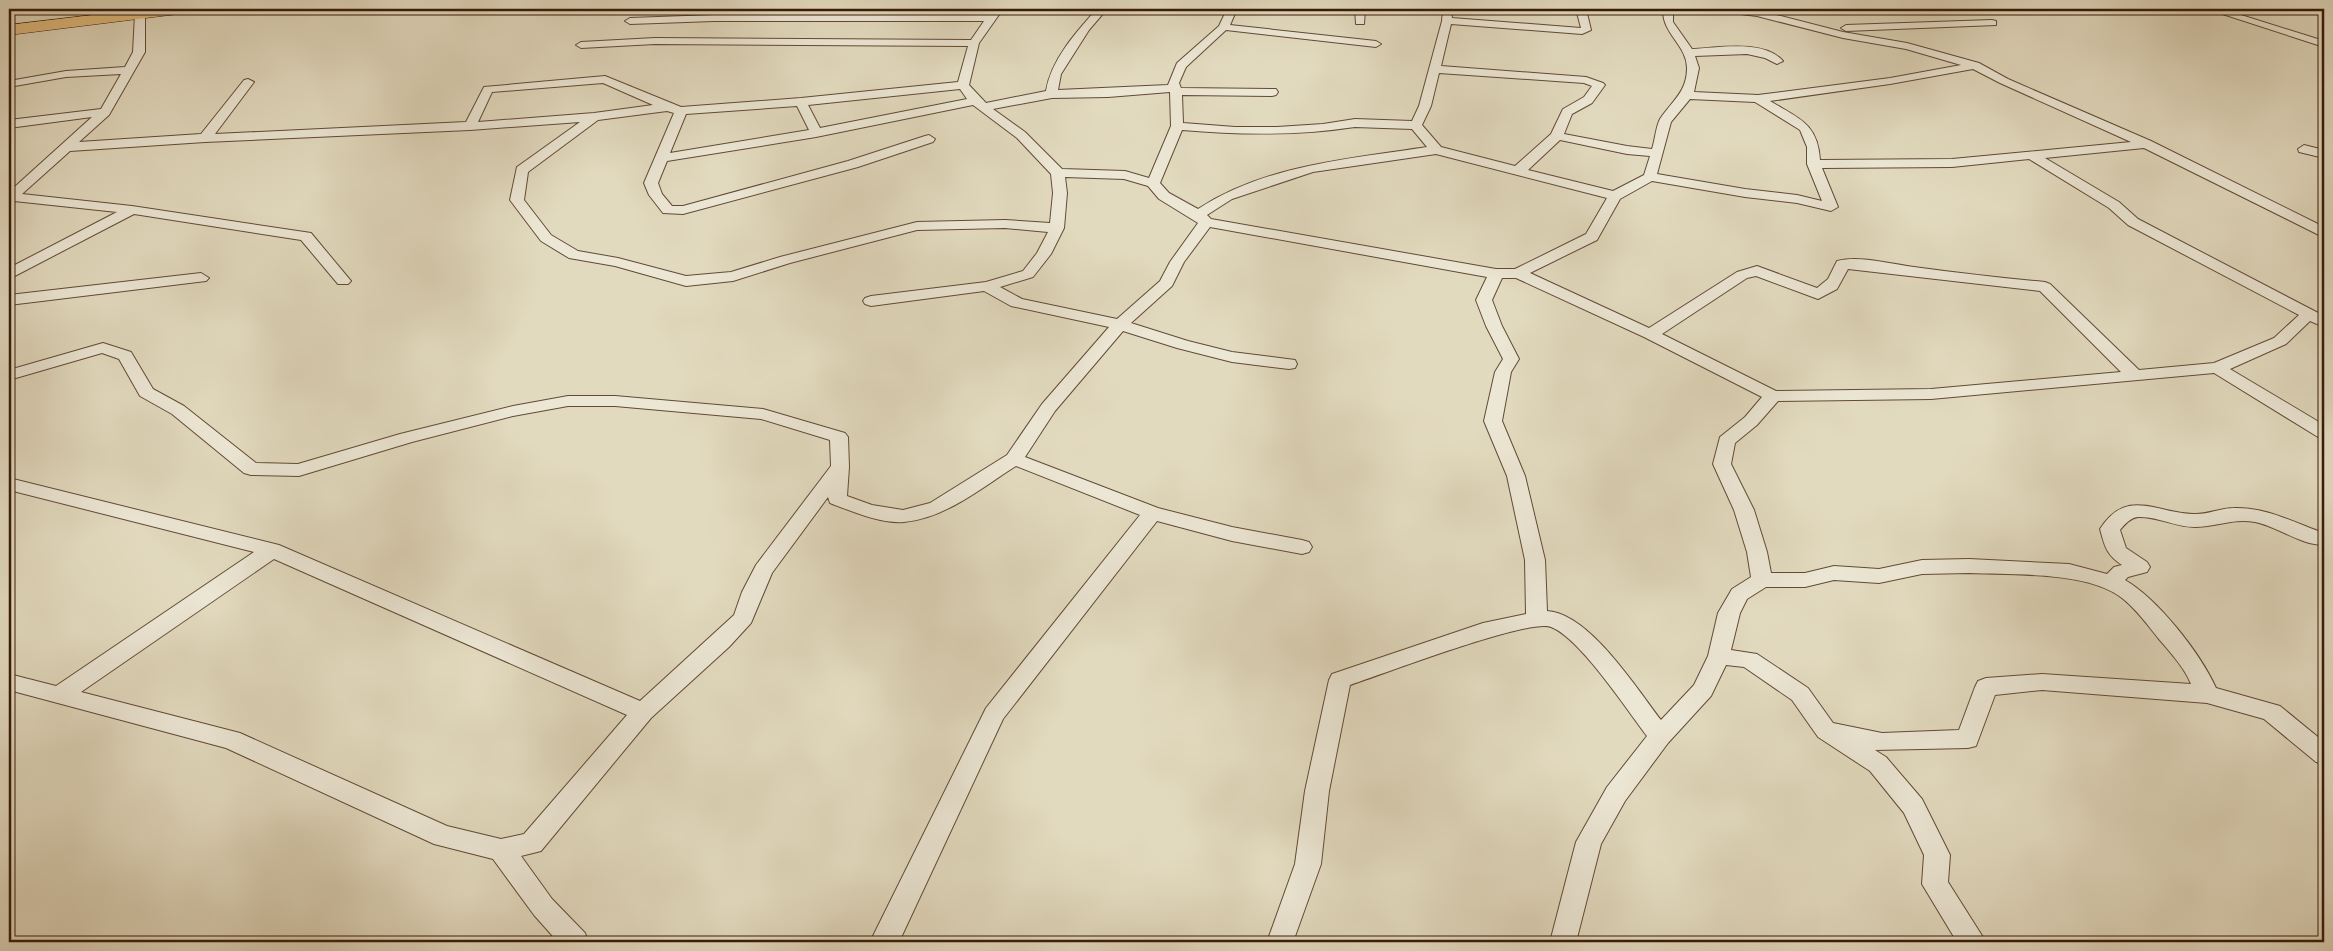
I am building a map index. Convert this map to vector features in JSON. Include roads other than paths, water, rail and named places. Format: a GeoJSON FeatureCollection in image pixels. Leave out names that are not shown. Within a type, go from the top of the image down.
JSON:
{"type":"FeatureCollection","features":[{"type":"Feature","properties":{"kind":"highway"},"geometry":{"type":"LineString","coordinates":[[9,30],[178,9]]}},
{"type":"Feature","properties":{"kind":"street"},"geometry":{"type":"LineString","coordinates":[[1052,94],[1055,74],[1085,28],[1102,9]]}},
{"type":"Feature","properties":{"kind":"street"},"geometry":{"type":"LineString","coordinates":[[1153,183],[1177,126],[1175,90],[1172,84],[1181,65],[1224,27],[1232,9]]}},
{"type":"Feature","properties":{"kind":"street"},"geometry":{"type":"LineString","coordinates":[[1360,9],[1360,22]]}},
{"type":"Feature","properties":{"kind":"street"},"geometry":{"type":"LineString","coordinates":[[1416,125],[1425,106],[1447,21],[1447,9]]}},
{"type":"Feature","properties":{"kind":"street"},"geometry":{"type":"LineString","coordinates":[[1447,21],[1582,31],[1586,30],[1586,28],[1581,9]]}},
{"type":"Feature","properties":{"kind":"street"},"geometry":{"type":"LineString","coordinates":[[1650,177],[1663,135],[1664,121],[1687,95],[1693,68],[1689,53],[1668,22],[1668,9]]}},
{"type":"Feature","properties":{"kind":"street"},"geometry":{"type":"LineString","coordinates":[[1724,9],[1757,13],[1843,35],[1907,46],[1975,65],[2004,81],[2080,113],[2146,144],[2324,232]]}},
{"type":"Feature","properties":{"kind":"street"},"geometry":{"type":"LineString","coordinates":[[2212,9],[2324,44]]}},
{"type":"Feature","properties":{"kind":"street"},"geometry":{"type":"LineString","coordinates":[[12,193],[68,147],[105,112],[139,52],[140,14]]}},
{"type":"Feature","properties":{"kind":"street"},"geometry":{"type":"LineString","coordinates":[[630,21],[995,14]]}},
{"type":"Feature","properties":{"kind":"street"},"geometry":{"type":"LineString","coordinates":[[963,85],[974,43],[995,14]]}},
{"type":"Feature","properties":{"kind":"street"},"geometry":{"type":"LineString","coordinates":[[1819,29],[1992,23]]}},
{"type":"Feature","properties":{"kind":"street"},"geometry":{"type":"LineString","coordinates":[[1224,27],[1376,44]]}},
{"type":"Feature","properties":{"kind":"street"},"geometry":{"type":"LineString","coordinates":[[581,45],[655,41],[974,43]]}},
{"type":"Feature","properties":{"kind":"street"},"geometry":{"type":"LineString","coordinates":[[1689,53],[1756,51],[1772,56],[1776,61]]}},
{"type":"Feature","properties":{"kind":"street"},"geometry":{"type":"LineString","coordinates":[[1687,95],[1758,98],[1890,81],[1975,65]]}},
{"type":"Feature","properties":{"kind":"street"},"geometry":{"type":"LineString","coordinates":[[1434,69],[1586,80],[1599,85],[1588,100],[1567,112],[1557,136],[1518,172]]}},
{"type":"Feature","properties":{"kind":"street"},"geometry":{"type":"LineString","coordinates":[[9,84],[66,74],[128,70]]}},
{"type":"Feature","properties":{"kind":"street"},"geometry":{"type":"LineString","coordinates":[[470,126],[488,89],[524,85],[604,79],[655,104],[681,111],[801,102],[963,85]]}},
{"type":"Feature","properties":{"kind":"street"},"geometry":{"type":"LineString","coordinates":[[205,138],[248,82]]}},
{"type":"Feature","properties":{"kind":"street"},"geometry":{"type":"LineString","coordinates":[[871,301],[928,292],[987,286],[1028,274],[1044,254],[1057,228],[1060,193],[1058,173],[1021,135],[980,104],[963,85]]}},
{"type":"Feature","properties":{"kind":"street"},"geometry":{"type":"LineString","coordinates":[[661,158],[980,104],[1052,94],[1175,90],[1272,92]]}},
{"type":"Feature","properties":{"kind":"street"},"geometry":{"type":"LineString","coordinates":[[1058,173],[1125,175],[1153,183],[1164,196],[1202,218],[1410,260],[1496,274],[1518,273],[1592,237],[1615,196],[1650,177],[1745,193],[1798,199],[1831,207],[1814,164],[1813,147],[1805,128],[1758,98]]}},
{"type":"Feature","properties":{"kind":"street"},"geometry":{"type":"LineString","coordinates":[[801,102],[816,133]]}},
{"type":"Feature","properties":{"kind":"street"},"geometry":{"type":"LineString","coordinates":[[68,147],[205,138],[470,126],[594,117],[667,107]]}},
{"type":"Feature","properties":{"kind":"street"},"geometry":{"type":"LineString","coordinates":[[681,111],[651,184],[656,195],[668,210],[683,210],[854,164],[929,139]]}},
{"type":"Feature","properties":{"kind":"street"},"geometry":{"type":"LineString","coordinates":[[9,124],[105,112]]}},
{"type":"Feature","properties":{"kind":"street"},"geometry":{"type":"LineString","coordinates":[[594,117],[522,170],[517,200],[546,238],[574,254],[618,262],[686,281],[702,281],[733,276],[785,260],[917,226],[1005,224],[1057,228]]}},
{"type":"Feature","properties":{"kind":"street"},"geometry":{"type":"LineString","coordinates":[[1177,126],[1235,131],[1277,131],[1355,123],[1416,125],[1436,150]]}},
{"type":"Feature","properties":{"kind":"street"},"geometry":{"type":"LineString","coordinates":[[1557,136],[1627,150],[1657,153]]}},
{"type":"Feature","properties":{"kind":"street"},"geometry":{"type":"LineString","coordinates":[[1814,164],[1952,163],[2146,144]]}},
{"type":"Feature","properties":{"kind":"street"},"geometry":{"type":"LineString","coordinates":[[2304,148],[2324,154]]}},
{"type":"Feature","properties":{"kind":"street"},"geometry":{"type":"LineString","coordinates":[[9,374],[104,348],[125,356],[146,392],[178,410],[251,469],[299,470],[406,438],[513,412],[568,401],[615,401],[763,414],[838,437],[840,467],[837,499],[869,511],[903,516],[936,508],[1014,459],[1048,408],[1120,325],[1168,283],[1177,262],[1202,218],[1227,196],[1311,168],[1436,150],[1615,196]]}},
{"type":"Feature","properties":{"kind":"street"},"geometry":{"type":"LineString","coordinates":[[2033,156],[2114,205],[2133,222],[2317,318]]}},
{"type":"Feature","properties":{"kind":"street"},"geometry":{"type":"LineString","coordinates":[[12,193],[306,236],[342,280]]}},
{"type":"Feature","properties":{"kind":"street"},"geometry":{"type":"LineString","coordinates":[[9,274],[132,210]]}},
{"type":"Feature","properties":{"kind":"street"},"geometry":{"type":"LineString","coordinates":[[1650,334],[1742,274],[1757,271],[1818,294],[1830,288],[1838,278],[1842,264],[1866,265],[1982,281],[2045,287],[2134,375]]}},
{"type":"Feature","properties":{"kind":"street"},"geometry":{"type":"LineString","coordinates":[[1518,273],[1650,334],[1773,396],[1931,394],[2217,368],[2280,341],[2317,318]]}},
{"type":"Feature","properties":{"kind":"street"},"geometry":{"type":"LineString","coordinates":[[1496,274],[1484,300],[1494,326],[1511,359],[1503,372],[1492,421],[1516,476],[1535,560],[1537,619]]}},
{"type":"Feature","properties":{"kind":"street"},"geometry":{"type":"LineString","coordinates":[[9,300],[201,278]]}},
{"type":"Feature","properties":{"kind":"street"},"geometry":{"type":"LineString","coordinates":[[987,286],[1017,303],[1120,325],[1183,345],[1232,357],[1289,364]]}},
{"type":"Feature","properties":{"kind":"street"},"geometry":{"type":"LineString","coordinates":[[2217,368],[2324,433]]}},
{"type":"Feature","properties":{"kind":"street"},"geometry":{"type":"LineString","coordinates":[[1762,580],[1757,552],[1744,510],[1722,464],[1726,441],[1751,421],[1773,396]]}},
{"type":"Feature","properties":{"kind":"street"},"geometry":{"type":"LineString","coordinates":[[1014,459],[1152,513],[1232,534],[1302,547]]}},
{"type":"Feature","properties":{"kind":"street"},"geometry":{"type":"LineString","coordinates":[[9,682],[232,740],[444,836],[501,850],[532,843],[643,712],[721,641],[743,618],[752,592],[763,570],[840,467]]}},
{"type":"Feature","properties":{"kind":"street"},"geometry":{"type":"LineString","coordinates":[[9,484],[272,550],[643,712]]}},
{"type":"Feature","properties":{"kind":"street"},"geometry":{"type":"LineString","coordinates":[[2111,582],[2121,572],[2140,567],[2117,552],[2110,529],[2115,521],[2129,512],[2156,512],[2192,521],[2235,514],[2260,517],[2316,538],[2324,538]]}},
{"type":"Feature","properties":{"kind":"street"},"geometry":{"type":"LineString","coordinates":[[884,942],[994,714],[1152,513]]}},
{"type":"Feature","properties":{"kind":"street"},"geometry":{"type":"LineString","coordinates":[[61,694],[272,550]]}},
{"type":"Feature","properties":{"kind":"street"},"geometry":{"type":"LineString","coordinates":[[1563,942],[1589,842],[1616,794],[1660,736],[1703,690],[1719,656],[1730,613],[1739,594],[1762,580],[1805,580],[1834,573],[1879,576],[1922,567],[1969,566],[2069,571],[2111,582],[2129,592],[2148,610],[2196,669],[2207,694]]}},
{"type":"Feature","properties":{"kind":"street"},"geometry":{"type":"LineString","coordinates":[[1280,942],[1308,864],[1317,791],[1340,680],[1490,629],[1537,619],[1555,620],[1570,628],[1613,675],[1660,736]]}},
{"type":"Feature","properties":{"kind":"street"},"geometry":{"type":"LineString","coordinates":[[1719,656],[1749,660],[1800,694],[1826,732],[1878,764],[1913,806],[1936,855],[1935,884],[1972,942]]}},
{"type":"Feature","properties":{"kind":"street"},"geometry":{"type":"LineString","coordinates":[[1826,732],[1882,742],[1968,739],[1986,687],[2042,682],[2207,694],[2272,712],[2324,755]]}},
{"type":"Feature","properties":{"kind":"street"},"geometry":{"type":"LineString","coordinates":[[501,850],[543,907],[576,942]]}}]}
